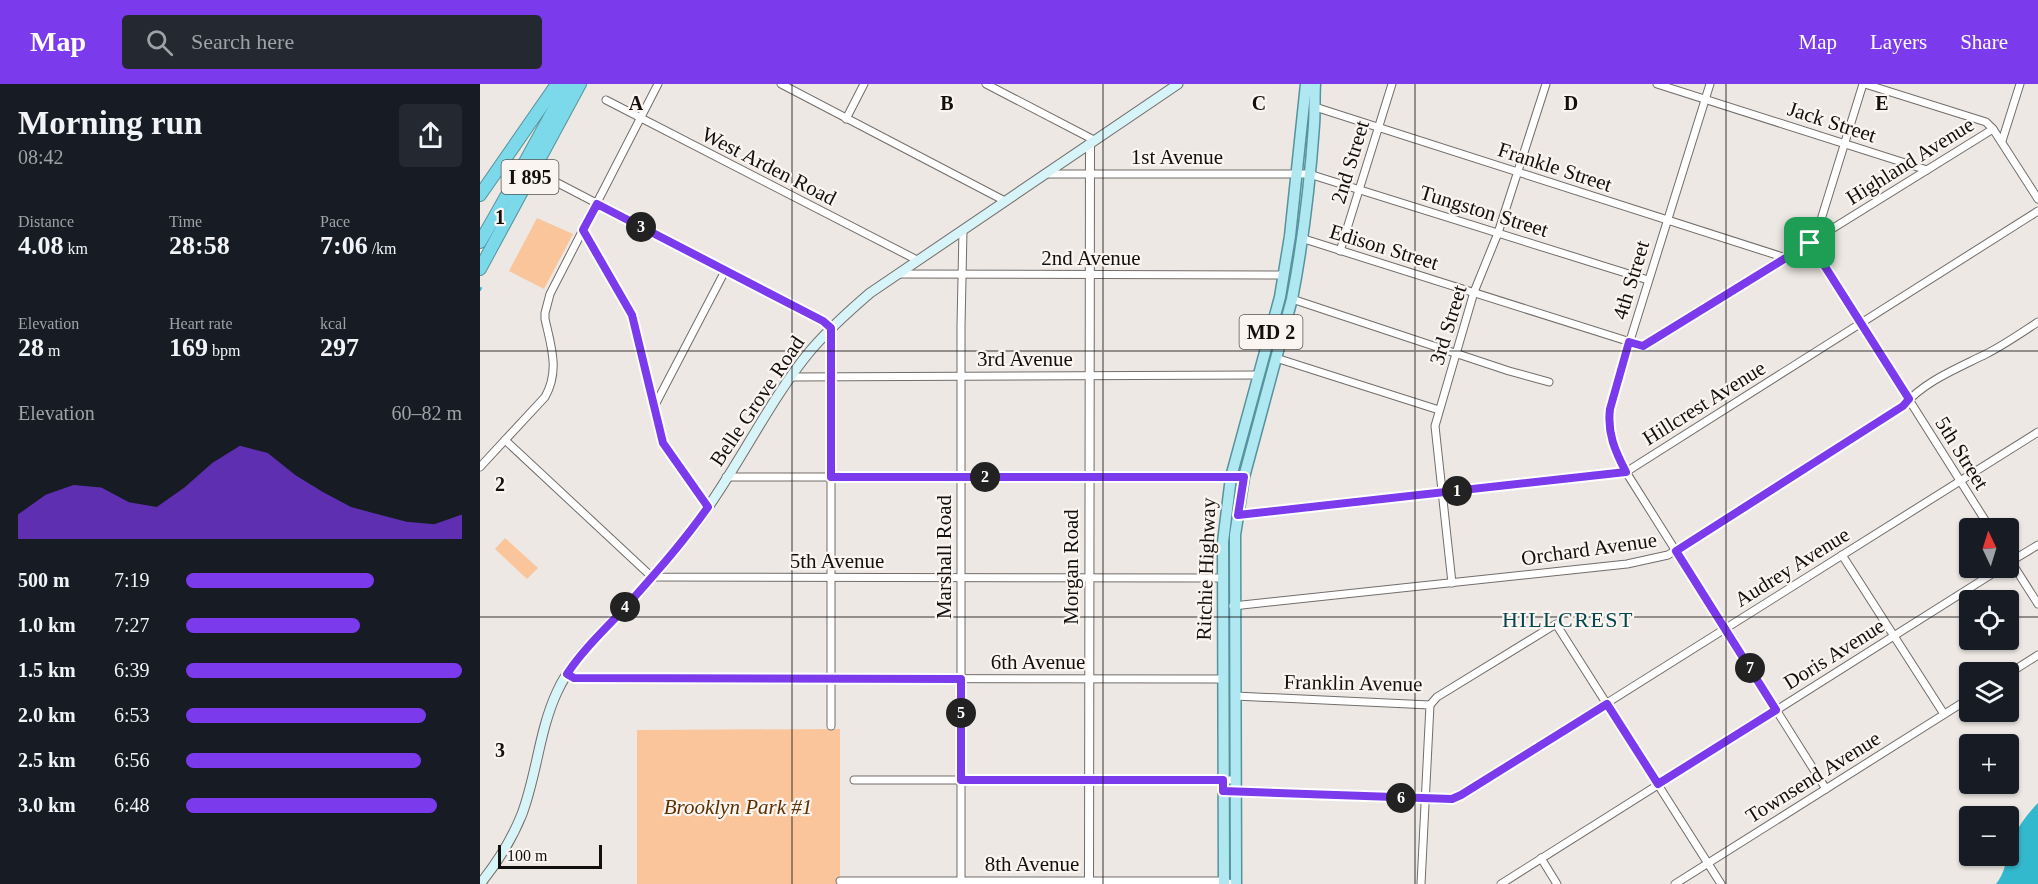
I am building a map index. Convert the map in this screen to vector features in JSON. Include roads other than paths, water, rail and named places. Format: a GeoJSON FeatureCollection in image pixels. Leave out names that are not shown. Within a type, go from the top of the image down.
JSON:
{"type":"FeatureCollection","features":[{"type":"Feature","properties":{"kind":"highway"},"geometry":{"type":"LineString","coordinates":[[480,195],[556,84]]}},
{"type":"Feature","properties":{"kind":"highway","name":"I 895"},"geometry":{"type":"LineString","coordinates":[[480,242],[509,194],[527,155],[568,84]]}},
{"type":"Feature","properties":{"kind":"highway","name":"I 895"},"geometry":{"type":"LineString","coordinates":[[480,269],[580,84]]}},
{"type":"Feature","properties":{"kind":"main road","name":"Belle Grove Road"},"geometry":{"type":"LineString","coordinates":[[480,884],[502,853],[523,813],[548,717],[557,692],[567,674],[584,651],[689,533],[810,351],[831,328],[870,293],[1178,84]]}},
{"type":"Feature","properties":{"kind":"main road","name":"Ritchie Highway"},"geometry":{"type":"LineString","coordinates":[[1226,883],[1223,785],[1223,542],[1231,477],[1284,275],[1306,84]]}},
{"type":"Feature","properties":{"kind":"main road","name":"Ritchie Highway"},"geometry":{"type":"LineString","coordinates":[[1236,884],[1234,554],[1244,477],[1292,299],[1310,174],[1315,84]]}},
{"type":"Feature","properties":{"kind":"street"},"geometry":{"type":"LineString","coordinates":[[480,467],[549,390],[554,355],[545,320],[547,303],[658,84]]}},
{"type":"Feature","properties":{"kind":"street"},"geometry":{"type":"LineString","coordinates":[[780,84],[1005,201]]}},
{"type":"Feature","properties":{"kind":"street"},"geometry":{"type":"LineString","coordinates":[[846,119],[864,84]]}},
{"type":"Feature","properties":{"kind":"street"},"geometry":{"type":"LineString","coordinates":[[986,84],[1092,142]]}},
{"type":"Feature","properties":{"kind":"street","name":"2nd Street"},"geometry":{"type":"LineString","coordinates":[[1340,250],[1392,84]]}},
{"type":"Feature","properties":{"kind":"street","name":"3rd Street"},"geometry":{"type":"LineString","coordinates":[[1452,583],[1435,426],[1474,292],[1498,233],[1546,84]]}},
{"type":"Feature","properties":{"kind":"street","name":"Jack Street"},"geometry":{"type":"LineString","coordinates":[[1657,84],[1928,170]]}},
{"type":"Feature","properties":{"kind":"street","name":"4th Street"},"geometry":{"type":"LineString","coordinates":[[1710,84],[1629,342],[1608,421],[1612,443],[1626,472],[1826,789]]}},
{"type":"Feature","properties":{"kind":"street"},"geometry":{"type":"LineString","coordinates":[[1813,241],[1864,84],[1986,122],[1994,129],[2038,200]]}},
{"type":"Feature","properties":{"kind":"street"},"geometry":{"type":"LineString","coordinates":[[2002,141],[2020,84]]}},
{"type":"Feature","properties":{"kind":"street","name":"West Arden Road"},"geometry":{"type":"LineString","coordinates":[[606,100],[917,260]]}},
{"type":"Feature","properties":{"kind":"street","name":"Frankle Street"},"geometry":{"type":"LineString","coordinates":[[1315,107],[1786,258]]}},
{"type":"Feature","properties":{"kind":"street","name":"Highland Avenue"},"geometry":{"type":"LineString","coordinates":[[1629,342],[1643,346],[1994,129]]}},
{"type":"Feature","properties":{"kind":"street","name":"Morgan Road"},"geometry":{"type":"LineString","coordinates":[[1089,883],[1089,375],[1092,142]]}},
{"type":"Feature","properties":{"kind":"street","name":"1st Avenue"},"geometry":{"type":"LineString","coordinates":[[1045,174],[1310,174]]}},
{"type":"Feature","properties":{"kind":"street","name":"Tungston Street"},"geometry":{"type":"LineString","coordinates":[[1310,174],[1648,280]]}},
{"type":"Feature","properties":{"kind":"street"},"geometry":{"type":"LineString","coordinates":[[552,180],[823,321],[831,328],[831,726]]}},
{"type":"Feature","properties":{"kind":"street","name":"Hillcrest Avenue"},"geometry":{"type":"LineString","coordinates":[[1238,515],[1626,472],[2038,211]]}},
{"type":"Feature","properties":{"kind":"street"},"geometry":{"type":"LineString","coordinates":[[583,230],[632,315],[663,443],[708,507]]}},
{"type":"Feature","properties":{"kind":"street","name":"Marshall Road"},"geometry":{"type":"LineString","coordinates":[[961,882],[963,230]]}},
{"type":"Feature","properties":{"kind":"street","name":"Edison Street"},"geometry":{"type":"LineString","coordinates":[[1301,238],[1629,342]]}},
{"type":"Feature","properties":{"kind":"street","name":"5th Street"},"geometry":{"type":"LineString","coordinates":[[1813,241],[1861,323],[1984,518]]}},
{"type":"Feature","properties":{"kind":"street"},"geometry":{"type":"LineString","coordinates":[[654,407],[725,271]]}},
{"type":"Feature","properties":{"kind":"street","name":"2nd Avenue"},"geometry":{"type":"LineString","coordinates":[[897,274],[1284,275]]}},
{"type":"Feature","properties":{"kind":"street"},"geometry":{"type":"LineString","coordinates":[[1292,299],[1509,371],[1549,382]]}},
{"type":"Feature","properties":{"kind":"street","name":"Orchard Avenue"},"geometry":{"type":"LineString","coordinates":[[1222,607],[1627,564],[1668,555],[1903,406],[1916,392],[1957,367],[1995,349],[2038,322]]}},
{"type":"Feature","properties":{"kind":"street"},"geometry":{"type":"LineString","coordinates":[[1276,358],[1439,410]]}},
{"type":"Feature","properties":{"kind":"street","name":"3rd Avenue"},"geometry":{"type":"LineString","coordinates":[[791,377],[1259,375]]}},
{"type":"Feature","properties":{"kind":"street","name":"Audrey Avenue"},"geometry":{"type":"LineString","coordinates":[[1223,785],[1452,799],[2038,432]]}},
{"type":"Feature","properties":{"kind":"street"},"geometry":{"type":"LineString","coordinates":[[505,440],[652,577]]}},
{"type":"Feature","properties":{"kind":"street"},"geometry":{"type":"LineString","coordinates":[[726,477],[1244,477]]}},
{"type":"Feature","properties":{"kind":"street"},"geometry":{"type":"LineString","coordinates":[[2019,555],[2038,545]]}},
{"type":"Feature","properties":{"kind":"street"},"geometry":{"type":"LineString","coordinates":[[1842,555],[1944,714]]}},
{"type":"Feature","properties":{"kind":"street"},"geometry":{"type":"LineString","coordinates":[[2019,574],[2038,604]]}},
{"type":"Feature","properties":{"kind":"street","name":"5th Avenue"},"geometry":{"type":"LineString","coordinates":[[652,577],[1222,578]]}},
{"type":"Feature","properties":{"kind":"street","name":"Doris Avenue"},"geometry":{"type":"LineString","coordinates":[[1501,884],[1986,578]]}},
{"type":"Feature","properties":{"kind":"street","name":"Franklin Avenue"},"geometry":{"type":"LineString","coordinates":[[1235,696],[1430,705],[1437,697],[1556,624],[1607,704]]}},
{"type":"Feature","properties":{"kind":"street"},"geometry":{"type":"LineString","coordinates":[[2019,667],[2038,655]]}},
{"type":"Feature","properties":{"kind":"street","name":"6th Avenue"},"geometry":{"type":"LineString","coordinates":[[567,674],[574,678],[1223,679]]}},
{"type":"Feature","properties":{"kind":"street"},"geometry":{"type":"LineString","coordinates":[[1607,704],[1722,884]]}},
{"type":"Feature","properties":{"kind":"street"},"geometry":{"type":"LineString","coordinates":[[1421,884],[1430,705]]}},
{"type":"Feature","properties":{"kind":"street","name":"Townsend Avenue"},"geometry":{"type":"LineString","coordinates":[[1675,884],[1959,705]]}},
{"type":"Feature","properties":{"kind":"street"},"geometry":{"type":"LineString","coordinates":[[854,780],[1089,780],[1235,786]]}},
{"type":"Feature","properties":{"kind":"street"},"geometry":{"type":"LineString","coordinates":[[1541,858],[1557,884]]}},
{"type":"Feature","properties":{"kind":"street","name":"8th Avenue"},"geometry":{"type":"LineString","coordinates":[[840,881],[1226,883]]}},
{"type":"Feature","properties":{"kind":"water"},"geometry":{"type":"Polygon","coordinates":[[[2038,803],[2038,884],[1996,884],[2004,866],[2019,866],[2019,828],[2038,803]]]}},
{"type":"Feature","properties":{"kind":"district","name":"HILLCREST"},"geometry":{"type":"Point","coordinates":[1568,619]}},
{"type":"Feature","properties":{"kind":"park label","name":"Brooklyn Park #1"},"geometry":{"type":"Point","coordinates":[738,807]}}]}
